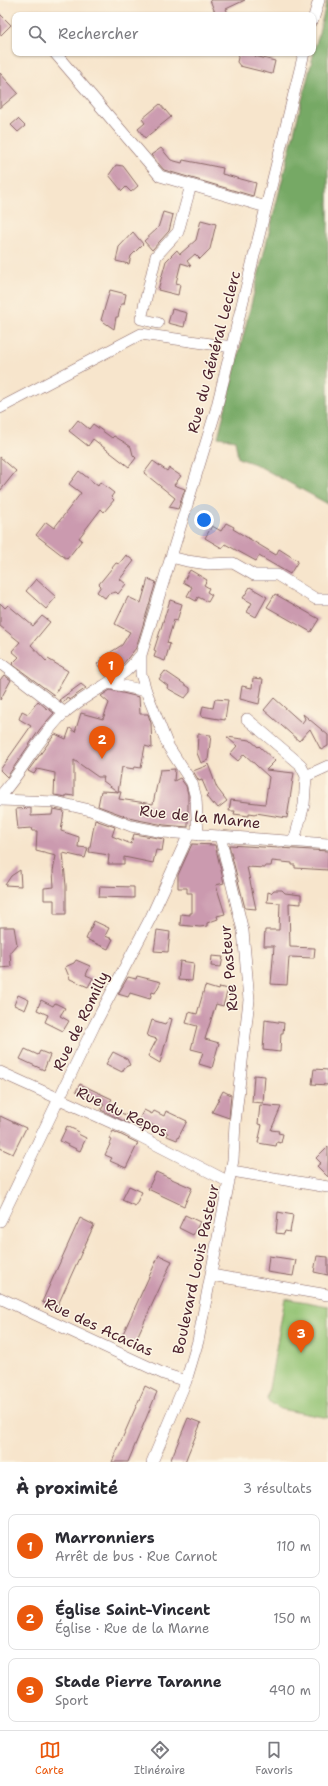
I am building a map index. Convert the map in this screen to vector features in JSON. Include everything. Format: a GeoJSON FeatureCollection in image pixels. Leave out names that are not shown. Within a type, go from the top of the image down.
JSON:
{"type":"FeatureCollection","features":[{"type":"Feature","properties":{"kind":"street"},"geometry":{"type":"LineString","coordinates":[[315,12],[318,0]]}},
{"type":"Feature","properties":{"kind":"street"},"geometry":{"type":"LineString","coordinates":[[58,56],[160,176],[266,207]]}},
{"type":"Feature","properties":{"kind":"street","name":"Rue du Général Leclerc"},"geometry":{"type":"LineString","coordinates":[[141,655],[216,410],[303,56]]}},
{"type":"Feature","properties":{"kind":"street"},"geometry":{"type":"LineString","coordinates":[[158,323],[141,319],[156,256],[178,232],[191,185]]}},
{"type":"Feature","properties":{"kind":"street"},"geometry":{"type":"LineString","coordinates":[[0,408],[141,334],[232,347]]}},
{"type":"Feature","properties":{"kind":"street"},"geometry":{"type":"LineString","coordinates":[[171,557],[208,564],[233,563],[254,575],[277,575],[316,599],[328,599]]}},
{"type":"Feature","properties":{"kind":"street"},"geometry":{"type":"LineString","coordinates":[[0,796],[9,787],[24,763],[54,724],[65,713],[128,670],[141,655]]}},
{"type":"Feature","properties":{"kind":"street"},"geometry":{"type":"LineString","coordinates":[[141,655],[141,674],[146,691],[168,746],[192,784],[196,798],[193,834]]}},
{"type":"Feature","properties":{"kind":"street"},"geometry":{"type":"LineString","coordinates":[[0,663],[65,713]]}},
{"type":"Feature","properties":{"kind":"street"},"geometry":{"type":"LineString","coordinates":[[109,683],[146,691]]}},
{"type":"Feature","properties":{"kind":"street"},"geometry":{"type":"LineString","coordinates":[[247,719],[300,764],[306,776],[304,805],[294,841]]}},
{"type":"Feature","properties":{"kind":"street"},"geometry":{"type":"LineString","coordinates":[[306,776],[328,766]]}},
{"type":"Feature","properties":{"kind":"street","name":"Rue de la Marne"},"geometry":{"type":"LineString","coordinates":[[0,800],[56,802],[90,810],[131,826],[163,832],[328,844]]}},
{"type":"Feature","properties":{"kind":"street","name":"Rue de Romilly"},"geometry":{"type":"LineString","coordinates":[[0,1221],[94,1026],[193,834]]}},
{"type":"Feature","properties":{"kind":"street","name":"Rue Pasteur"},"geometry":{"type":"LineString","coordinates":[[220,836],[243,931],[249,1000],[230,1177]]}},
{"type":"Feature","properties":{"kind":"street","name":"Rue du Repos"},"geometry":{"type":"LineString","coordinates":[[0,1072],[230,1177],[328,1187]]}},
{"type":"Feature","properties":{"kind":"street","name":"Boulevard Louis Pasteur"},"geometry":{"type":"LineString","coordinates":[[152,1462],[186,1381],[198,1341],[230,1177]]}},
{"type":"Feature","properties":{"kind":"street"},"geometry":{"type":"LineString","coordinates":[[211,1275],[328,1295]]}},
{"type":"Feature","properties":{"kind":"street","name":"Rue des Acacias"},"geometry":{"type":"LineString","coordinates":[[0,1298],[164,1374],[186,1381]]}},
{"type":"Feature","properties":{"kind":"green space"},"geometry":{"type":"Polygon","coordinates":[[[328,0],[328,504],[255,464],[238,458],[235,440],[218,437],[313,56],[316,56],[316,44],[328,0]]]}},
{"type":"Feature","properties":{"kind":"green space"},"geometry":{"type":"Polygon","coordinates":[[[285,1298],[328,1306],[328,1418],[280,1409],[267,1400],[285,1298]]]}},
{"type":"Feature","properties":{"kind":"building"},"geometry":{"type":"Polygon","coordinates":[[[210,0],[245,0],[226,9],[228,12],[215,12],[210,0]]]}},
{"type":"Feature","properties":{"kind":"building"},"geometry":{"type":"Polygon","coordinates":[[[0,14],[11,25],[0,36],[0,14]]]}},
{"type":"Feature","properties":{"kind":"building"},"geometry":{"type":"Polygon","coordinates":[[[238,56],[255,56],[275,61],[272,74],[240,66],[237,62],[238,56]]]}},
{"type":"Feature","properties":{"kind":"building"},"geometry":{"type":"Polygon","coordinates":[[[0,73],[18,93],[0,108],[0,73]]]}},
{"type":"Feature","properties":{"kind":"building"},"geometry":{"type":"Polygon","coordinates":[[[160,104],[171,117],[145,138],[138,129],[145,123],[142,119],[160,104]]]}},
{"type":"Feature","properties":{"kind":"building"},"geometry":{"type":"Polygon","coordinates":[[[18,119],[25,126],[18,132],[11,125],[18,119]]]}},
{"type":"Feature","properties":{"kind":"building"},"geometry":{"type":"Polygon","coordinates":[[[161,148],[171,160],[182,163],[183,160],[223,168],[222,174],[256,183],[253,196],[164,170],[151,155],[161,148]]]}},
{"type":"Feature","properties":{"kind":"building"},"geometry":{"type":"Polygon","coordinates":[[[116,165],[123,166],[138,186],[131,192],[126,187],[122,191],[109,175],[116,165]]]}},
{"type":"Feature","properties":{"kind":"building"},"geometry":{"type":"Polygon","coordinates":[[[163,212],[173,215],[169,231],[152,250],[144,241],[158,228],[163,212]]]}},
{"type":"Feature","properties":{"kind":"building"},"geometry":{"type":"Polygon","coordinates":[[[201,220],[216,224],[210,249],[200,259],[195,254],[187,261],[191,266],[181,263],[176,283],[180,284],[178,295],[158,290],[166,261],[177,250],[180,254],[196,240],[201,220]]]}},
{"type":"Feature","properties":{"kind":"building"},"geometry":{"type":"Polygon","coordinates":[[[133,232],[143,244],[131,256],[129,264],[116,261],[119,247],[133,232]]]}},
{"type":"Feature","properties":{"kind":"building"},"geometry":{"type":"Polygon","coordinates":[[[110,290],[126,294],[124,304],[121,304],[118,317],[116,317],[114,329],[101,320],[110,290]]]}},
{"type":"Feature","properties":{"kind":"building"},"geometry":{"type":"Polygon","coordinates":[[[172,309],[187,313],[184,327],[168,323],[172,309]]]}},
{"type":"Feature","properties":{"kind":"building"},"geometry":{"type":"Polygon","coordinates":[[[78,420],[89,429],[93,424],[112,438],[114,436],[131,447],[133,455],[136,458],[129,467],[93,439],[88,446],[69,431],[78,420]]]}},
{"type":"Feature","properties":{"kind":"building"},"geometry":{"type":"Polygon","coordinates":[[[0,457],[16,471],[0,491],[0,457]]]}},
{"type":"Feature","properties":{"kind":"building"},"geometry":{"type":"Polygon","coordinates":[[[153,461],[167,471],[169,468],[181,476],[174,485],[185,489],[178,509],[169,507],[175,498],[144,473],[153,461]]]}},
{"type":"Feature","properties":{"kind":"building"},"geometry":{"type":"Polygon","coordinates":[[[79,471],[98,486],[100,482],[114,493],[111,497],[114,500],[104,512],[101,509],[79,538],[82,540],[67,559],[36,535],[46,522],[54,528],[81,493],[69,484],[79,471]]]}},
{"type":"Feature","properties":{"kind":"building"},"geometry":{"type":"Polygon","coordinates":[[[226,523],[234,527],[233,529],[276,555],[279,549],[298,561],[290,574],[259,556],[256,561],[225,544],[222,548],[205,538],[212,526],[221,531],[226,523]]]}},
{"type":"Feature","properties":{"kind":"building"},"geometry":{"type":"Polygon","coordinates":[[[126,555],[134,561],[120,579],[126,584],[118,594],[116,592],[108,594],[105,598],[97,592],[101,586],[99,584],[116,563],[119,564],[126,555]]]}},
{"type":"Feature","properties":{"kind":"building"},"geometry":{"type":"Polygon","coordinates":[[[190,570],[207,580],[204,585],[209,588],[207,592],[212,595],[208,602],[198,597],[196,601],[187,596],[192,587],[183,582],[190,570]]]}},
{"type":"Feature","properties":{"kind":"building"},"geometry":{"type":"Polygon","coordinates":[[[36,579],[56,597],[46,609],[26,591],[36,579]]]}},
{"type":"Feature","properties":{"kind":"building"},"geometry":{"type":"Polygon","coordinates":[[[148,579],[156,582],[136,648],[123,664],[106,676],[97,664],[101,661],[100,659],[122,645],[130,632],[115,624],[128,597],[141,603],[148,579]]]}},
{"type":"Feature","properties":{"kind":"building"},"geometry":{"type":"Polygon","coordinates":[[[250,587],[267,597],[256,617],[247,612],[252,603],[243,598],[250,587]]]}},
{"type":"Feature","properties":{"kind":"building"},"geometry":{"type":"Polygon","coordinates":[[[275,594],[319,619],[311,632],[267,607],[275,594]]]}},
{"type":"Feature","properties":{"kind":"building"},"geometry":{"type":"Polygon","coordinates":[[[170,600],[182,604],[177,621],[174,620],[167,643],[170,644],[165,661],[154,657],[156,651],[154,650],[170,600]]]}},
{"type":"Feature","properties":{"kind":"building"},"geometry":{"type":"Polygon","coordinates":[[[0,603],[5,608],[8,605],[33,626],[42,616],[50,622],[31,645],[46,661],[48,659],[68,671],[54,695],[12,664],[19,657],[12,651],[20,642],[0,626],[0,603]]]}},
{"type":"Feature","properties":{"kind":"building"},"geometry":{"type":"Polygon","coordinates":[[[165,671],[190,688],[190,692],[185,698],[167,688],[168,686],[159,679],[165,671]]]}},
{"type":"Feature","properties":{"kind":"building"},"geometry":{"type":"Polygon","coordinates":[[[4,675],[11,680],[0,700],[0,680],[4,675]]]}},
{"type":"Feature","properties":{"kind":"building"},"geometry":{"type":"Polygon","coordinates":[[[253,678],[263,679],[259,704],[240,699],[242,686],[252,688],[253,678]]]}},
{"type":"Feature","properties":{"kind":"building"},"geometry":{"type":"Polygon","coordinates":[[[81,684],[86,688],[69,700],[67,697],[63,703],[59,700],[81,684]]]}},
{"type":"Feature","properties":{"kind":"building"},"geometry":{"type":"Polygon","coordinates":[[[110,690],[139,697],[140,714],[148,714],[151,723],[152,748],[145,746],[141,768],[135,767],[134,769],[122,767],[118,792],[103,781],[104,777],[98,777],[74,760],[74,796],[66,795],[66,797],[54,795],[55,773],[37,769],[34,774],[28,771],[55,734],[66,739],[70,728],[75,732],[81,713],[103,719],[109,703],[101,696],[110,690]]]}},
{"type":"Feature","properties":{"kind":"building"},"geometry":{"type":"Polygon","coordinates":[[[274,698],[302,723],[305,719],[303,714],[328,735],[328,746],[321,750],[310,729],[299,741],[264,710],[274,698]]]}},
{"type":"Feature","properties":{"kind":"building"},"geometry":{"type":"Polygon","coordinates":[[[215,699],[228,700],[225,720],[201,716],[203,706],[213,708],[215,699]]]}},
{"type":"Feature","properties":{"kind":"building"},"geometry":{"type":"Polygon","coordinates":[[[38,701],[46,709],[47,708],[54,713],[40,729],[7,777],[0,770],[31,726],[19,719],[22,711],[28,714],[38,701]]]}},
{"type":"Feature","properties":{"kind":"building"},"geometry":{"type":"Polygon","coordinates":[[[198,734],[211,735],[208,760],[201,763],[197,753],[198,734]]]}},
{"type":"Feature","properties":{"kind":"building"},"geometry":{"type":"Polygon","coordinates":[[[227,737],[250,740],[258,747],[259,746],[275,761],[266,770],[294,773],[287,818],[256,813],[249,813],[249,816],[234,814],[235,811],[229,811],[231,800],[265,804],[269,777],[244,754],[238,761],[230,754],[237,746],[227,737]]]}},
{"type":"Feature","properties":{"kind":"building"},"geometry":{"type":"Polygon","coordinates":[[[208,764],[217,788],[227,801],[218,808],[214,803],[213,805],[206,796],[208,794],[202,780],[199,781],[193,771],[208,764]]]}},
{"type":"Feature","properties":{"kind":"building"},"geometry":{"type":"Polygon","coordinates":[[[175,769],[174,781],[180,778],[186,786],[188,794],[188,827],[164,825],[133,819],[98,806],[101,791],[121,792],[119,799],[153,804],[160,770],[175,769]]]}},
{"type":"Feature","properties":{"kind":"building"},"geometry":{"type":"Polygon","coordinates":[[[31,808],[31,816],[52,815],[53,809],[64,811],[61,831],[79,837],[78,847],[88,848],[85,858],[63,853],[66,886],[66,914],[54,914],[54,900],[44,900],[44,888],[54,887],[53,871],[56,856],[36,851],[37,831],[32,831],[31,828],[18,829],[16,809],[31,808]]]}},
{"type":"Feature","properties":{"kind":"building"},"geometry":{"type":"Polygon","coordinates":[[[95,820],[115,827],[112,836],[131,844],[134,834],[164,839],[162,851],[156,850],[153,863],[124,857],[124,864],[108,864],[109,855],[89,852],[95,820]]]}},
{"type":"Feature","properties":{"kind":"building"},"geometry":{"type":"Polygon","coordinates":[[[192,844],[215,845],[224,883],[216,885],[225,914],[217,916],[218,919],[207,923],[207,926],[200,927],[180,925],[181,914],[190,915],[190,913],[192,913],[192,893],[187,893],[187,888],[178,888],[178,875],[192,844]]]}},
{"type":"Feature","properties":{"kind":"building"},"geometry":{"type":"Polygon","coordinates":[[[229,845],[328,851],[328,870],[295,868],[295,865],[292,865],[292,863],[272,861],[271,866],[265,866],[265,868],[247,867],[256,909],[245,908],[229,845]]]}},
{"type":"Feature","properties":{"kind":"building"},"geometry":{"type":"Polygon","coordinates":[[[20,870],[21,886],[5,885],[11,876],[20,870]]]}},
{"type":"Feature","properties":{"kind":"building"},"geometry":{"type":"Polygon","coordinates":[[[100,886],[134,887],[134,898],[99,897],[100,886]]]}},
{"type":"Feature","properties":{"kind":"building"},"geometry":{"type":"Polygon","coordinates":[[[274,890],[282,890],[285,893],[301,895],[301,904],[289,903],[290,947],[315,948],[314,958],[289,957],[287,985],[271,984],[274,946],[264,946],[265,930],[279,930],[280,903],[267,902],[268,892],[271,893],[274,890]]]}},
{"type":"Feature","properties":{"kind":"building"},"geometry":{"type":"Polygon","coordinates":[[[94,921],[109,928],[105,936],[113,939],[108,949],[86,939],[94,921]]]}},
{"type":"Feature","properties":{"kind":"building"},"geometry":{"type":"Polygon","coordinates":[[[0,927],[14,927],[17,944],[10,952],[11,967],[0,968],[0,927]]]}},
{"type":"Feature","properties":{"kind":"building"},"geometry":{"type":"Polygon","coordinates":[[[157,930],[170,932],[168,952],[154,951],[157,930]]]}},
{"type":"Feature","properties":{"kind":"building"},"geometry":{"type":"Polygon","coordinates":[[[212,956],[223,957],[221,967],[211,966],[212,956]]]}},
{"type":"Feature","properties":{"kind":"building"},"geometry":{"type":"Polygon","coordinates":[[[76,960],[90,966],[86,975],[93,978],[88,987],[70,979],[65,967],[74,963],[76,960]]]}},
{"type":"Feature","properties":{"kind":"building"},"geometry":{"type":"Polygon","coordinates":[[[180,961],[194,963],[192,981],[178,980],[180,961]]]}},
{"type":"Feature","properties":{"kind":"building"},"geometry":{"type":"Polygon","coordinates":[[[137,976],[161,982],[155,993],[152,992],[150,999],[130,993],[128,997],[118,994],[128,977],[136,979],[137,976]]]}},
{"type":"Feature","properties":{"kind":"building"},"geometry":{"type":"Polygon","coordinates":[[[205,986],[218,990],[219,987],[228,989],[223,1006],[216,1004],[205,1039],[219,1043],[212,1068],[199,1064],[203,1052],[191,1049],[197,1026],[186,1023],[189,1012],[197,1014],[205,986]]]}},
{"type":"Feature","properties":{"kind":"building"},"geometry":{"type":"Polygon","coordinates":[[[18,995],[29,1000],[25,1010],[14,1005],[18,995]]]}},
{"type":"Feature","properties":{"kind":"building"},"geometry":{"type":"Polygon","coordinates":[[[41,1000],[53,1006],[55,1003],[65,1008],[60,1016],[69,1021],[63,1031],[45,1022],[48,1015],[37,1010],[41,1000]]]}},
{"type":"Feature","properties":{"kind":"building"},"geometry":{"type":"Polygon","coordinates":[[[169,1018],[172,1019],[160,1063],[148,1056],[157,1039],[147,1036],[152,1020],[165,1024],[169,1018]]]}},
{"type":"Feature","properties":{"kind":"building"},"geometry":{"type":"Polygon","coordinates":[[[265,1020],[284,1023],[283,1033],[281,1033],[280,1052],[263,1050],[265,1020]]]}},
{"type":"Feature","properties":{"kind":"building"},"geometry":{"type":"Polygon","coordinates":[[[25,1049],[38,1055],[40,1051],[50,1055],[44,1070],[20,1059],[25,1049]]]}},
{"type":"Feature","properties":{"kind":"building"},"geometry":{"type":"Polygon","coordinates":[[[113,1052],[127,1059],[130,1065],[125,1067],[122,1072],[106,1064],[113,1052]]]}},
{"type":"Feature","properties":{"kind":"building"},"geometry":{"type":"Polygon","coordinates":[[[314,1069],[328,1070],[328,1085],[312,1084],[314,1069]]]}},
{"type":"Feature","properties":{"kind":"building"},"geometry":{"type":"Polygon","coordinates":[[[254,1075],[265,1076],[263,1103],[252,1102],[254,1075]]]}},
{"type":"Feature","properties":{"kind":"building"},"geometry":{"type":"Polygon","coordinates":[[[80,1084],[112,1099],[110,1102],[115,1105],[115,1110],[138,1121],[144,1110],[152,1114],[154,1111],[164,1116],[166,1111],[187,1121],[177,1140],[167,1136],[168,1133],[148,1123],[144,1131],[101,1110],[104,1105],[76,1091],[80,1084]]]}},
{"type":"Feature","properties":{"kind":"building"},"geometry":{"type":"Polygon","coordinates":[[[223,1091],[231,1095],[229,1118],[212,1112],[223,1091]]]}},
{"type":"Feature","properties":{"kind":"building"},"geometry":{"type":"Polygon","coordinates":[[[260,1105],[281,1107],[271,1130],[279,1131],[278,1133],[283,1134],[281,1143],[277,1142],[276,1146],[258,1143],[262,1125],[258,1124],[260,1105]]]}},
{"type":"Feature","properties":{"kind":"building"},"geometry":{"type":"Polygon","coordinates":[[[0,1116],[26,1128],[13,1154],[0,1148],[0,1116]]]}},
{"type":"Feature","properties":{"kind":"building"},"geometry":{"type":"Polygon","coordinates":[[[67,1126],[79,1132],[78,1134],[86,1138],[80,1151],[60,1141],[67,1126]]]}},
{"type":"Feature","properties":{"kind":"building"},"geometry":{"type":"Polygon","coordinates":[[[113,1131],[138,1143],[126,1168],[110,1161],[112,1158],[105,1155],[112,1140],[109,1139],[113,1131]]]}},
{"type":"Feature","properties":{"kind":"building"},"geometry":{"type":"Polygon","coordinates":[[[328,1146],[328,1177],[317,1166],[321,1163],[316,1158],[328,1146]]]}},
{"type":"Feature","properties":{"kind":"building"},"geometry":{"type":"Polygon","coordinates":[[[156,1172],[192,1188],[184,1206],[148,1189],[156,1172]]]}},
{"type":"Feature","properties":{"kind":"building"},"geometry":{"type":"Polygon","coordinates":[[[129,1186],[142,1192],[135,1206],[122,1200],[129,1186]]]}},
{"type":"Feature","properties":{"kind":"building"},"geometry":{"type":"Polygon","coordinates":[[[278,1212],[293,1215],[290,1232],[285,1231],[284,1234],[276,1233],[278,1212]]]}},
{"type":"Feature","properties":{"kind":"building"},"geometry":{"type":"Polygon","coordinates":[[[185,1215],[200,1222],[193,1235],[179,1228],[185,1215]]]}},
{"type":"Feature","properties":{"kind":"building"},"geometry":{"type":"Polygon","coordinates":[[[80,1218],[94,1225],[56,1309],[42,1302],[80,1218]]]}},
{"type":"Feature","properties":{"kind":"building"},"geometry":{"type":"Polygon","coordinates":[[[159,1255],[172,1261],[134,1344],[121,1338],[159,1255]]]}},
{"type":"Feature","properties":{"kind":"building"},"geometry":{"type":"Polygon","coordinates":[[[269,1256],[296,1260],[293,1276],[267,1272],[269,1256]]]}},
{"type":"Feature","properties":{"kind":"building"},"geometry":{"type":"Polygon","coordinates":[[[317,1256],[328,1257],[328,1275],[314,1272],[317,1256]]]}},
{"type":"Feature","properties":{"kind":"building"},"geometry":{"type":"Polygon","coordinates":[[[145,1386],[157,1392],[128,1462],[112,1462],[145,1386]]]}},
{"type":"Feature","properties":{"kind":"building"},"geometry":{"type":"Polygon","coordinates":[[[188,1418],[201,1423],[185,1462],[170,1462],[188,1418]]]}},
{"type":"Feature","properties":{"kind":"place","name":"Marronniers"},"geometry":{"type":"Point","coordinates":[111,685]}},
{"type":"Feature","properties":{"kind":"place","name":"Église Saint-Vincent"},"geometry":{"type":"Point","coordinates":[102,759]}},
{"type":"Feature","properties":{"kind":"place","name":"Stade Pierre Taranne"},"geometry":{"type":"Point","coordinates":[301,1353]}}]}
